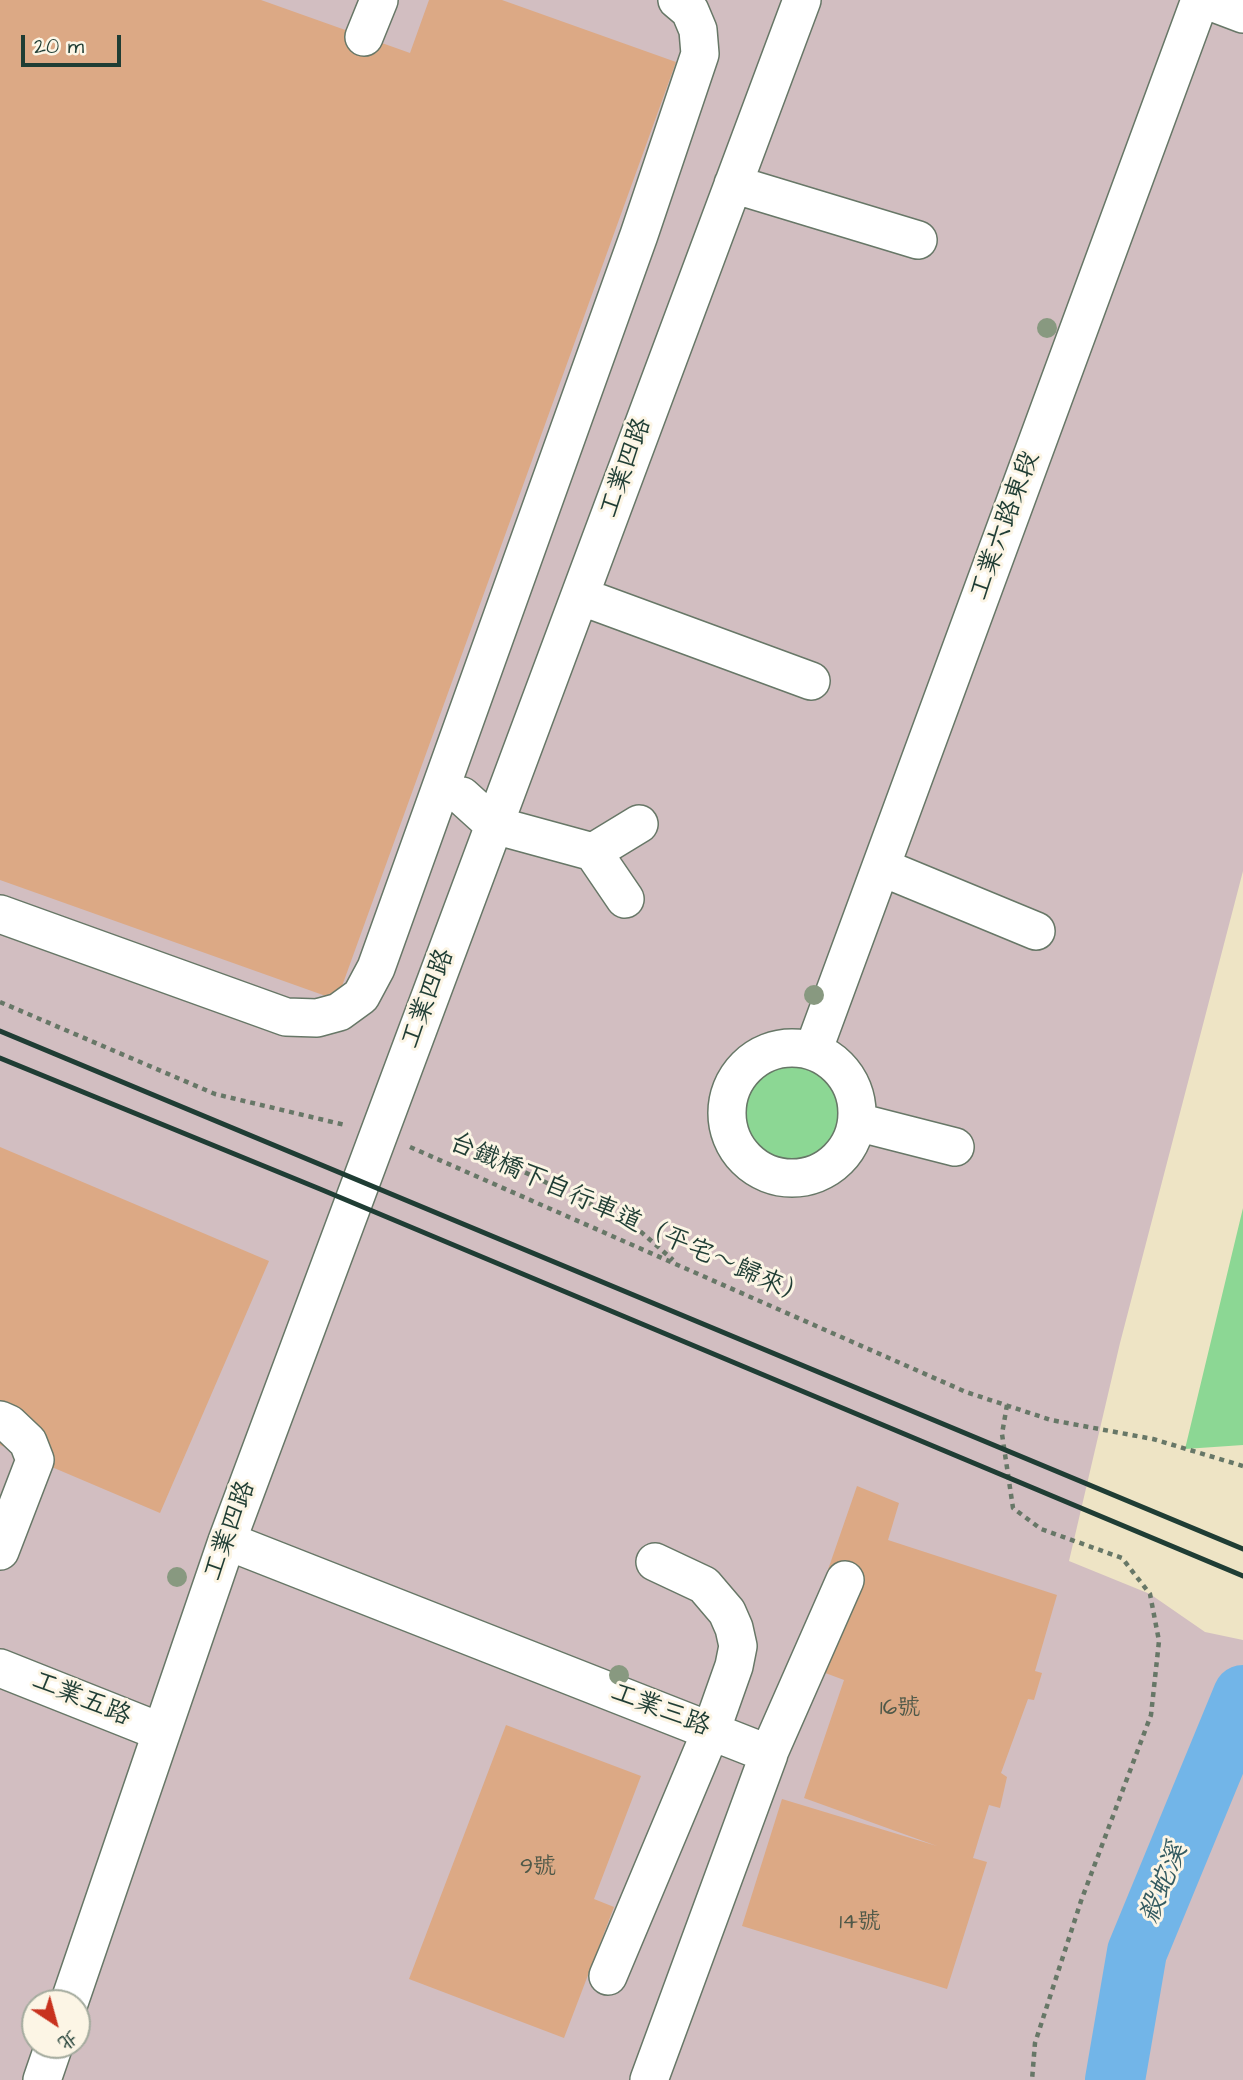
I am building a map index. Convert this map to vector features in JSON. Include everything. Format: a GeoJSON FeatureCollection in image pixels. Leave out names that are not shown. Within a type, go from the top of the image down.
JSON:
{"type":"FeatureCollection","features":[{"type":"Feature","properties":{"kind":"street"},"geometry":{"type":"LineString","coordinates":[[364,37],[379,0]]}},
{"type":"Feature","properties":{"kind":"street"},"geometry":{"type":"LineString","coordinates":[[0,914],[286,1017],[317,1018],[339,1012],[361,996],[376,968],[639,235],[700,54],[698,30],[690,11],[677,0]]}},
{"type":"Feature","properties":{"kind":"street","name":"工業四路"},"geometry":{"type":"LineString","coordinates":[[74,1989],[227,1541],[802,0]]}},
{"type":"Feature","properties":{"kind":"street","name":"工業六路東段"},"geometry":{"type":"LineString","coordinates":[[813,1052],[1200,0]]}},
{"type":"Feature","properties":{"kind":"street"},"geometry":{"type":"LineString","coordinates":[[1206,0],[1243,14]]}},
{"type":"Feature","properties":{"kind":"street"},"geometry":{"type":"LineString","coordinates":[[733,184],[918,240]]}},
{"type":"Feature","properties":{"kind":"street"},"geometry":{"type":"LineString","coordinates":[[580,596],[811,681]]}},
{"type":"Feature","properties":{"kind":"street"},"geometry":{"type":"LineString","coordinates":[[462,796],[494,825],[593,852],[625,899]]}},
{"type":"Feature","properties":{"kind":"street"},"geometry":{"type":"LineString","coordinates":[[593,852],[639,824]]}},
{"type":"Feature","properties":{"kind":"street"},"geometry":{"type":"LineString","coordinates":[[881,867],[1036,931]]}},
{"type":"Feature","properties":{"kind":"street"},"geometry":{"type":"LineString","coordinates":[[799,1048],[837,1065],[849,1081],[857,1101],[857,1122],[852,1142],[838,1160],[820,1173],[798,1178],[776,1177],[756,1168],[740,1153],[729,1134],[726,1112],[731,1090],[743,1071],[759,1057],[778,1050],[799,1048]]}},
{"type":"Feature","properties":{"kind":"street"},"geometry":{"type":"LineString","coordinates":[[857,1122],[955,1147]]}},
{"type":"Feature","properties":{"kind":"street"},"geometry":{"type":"LineString","coordinates":[[0,1420],[9,1424],[28,1442],[35,1460],[0,1550]]}},
{"type":"Feature","properties":{"kind":"street","name":"工業三路"},"geometry":{"type":"LineString","coordinates":[[227,1541],[768,1755]]}},
{"type":"Feature","properties":{"kind":"street"},"geometry":{"type":"LineString","coordinates":[[608,1976],[711,1731],[734,1666],[738,1646],[727,1612],[704,1585],[655,1562]]}},
{"type":"Feature","properties":{"kind":"street"},"geometry":{"type":"LineString","coordinates":[[649,2080],[768,1755],[845,1580]]}},
{"type":"Feature","properties":{"kind":"street","name":"工業五路"},"geometry":{"type":"LineString","coordinates":[[0,1668],[161,1732]]}},
{"type":"Feature","properties":{"kind":"street"},"geometry":{"type":"LineString","coordinates":[[42,2080],[49,2059]]}},
{"type":"Feature","properties":{"kind":"path","name":"台鐵橋下自行車道（平宅～歸來）"},"geometry":{"type":"LineString","coordinates":[[0,1002],[215,1094],[379,1133],[966,1392],[1051,1420],[1153,1439],[1243,1466]]}},
{"type":"Feature","properties":{"kind":"path"},"geometry":{"type":"LineString","coordinates":[[489,1155],[632,1224],[676,1263]]}},
{"type":"Feature","properties":{"kind":"path"},"geometry":{"type":"LineString","coordinates":[[1007,1405],[1002,1434],[1013,1508],[1041,1529],[1122,1558],[1150,1594],[1159,1641],[1151,1715],[1080,1902],[1035,2043],[1032,2080]]}},
{"type":"Feature","properties":{"kind":"shaded area"},"geometry":{"type":"Polygon","coordinates":[[[0,0],[1243,0],[1243,871],[1120,1343],[1069,1561],[1150,1594],[1205,1632],[1243,1640],[1243,2080],[0,2080],[0,0]]]}},
{"type":"Feature","properties":{"kind":"green space"},"geometry":{"type":"Polygon","coordinates":[[[792,1048],[817,1053],[838,1067],[852,1088],[857,1113],[852,1138],[838,1159],[817,1173],[792,1178],[767,1173],[746,1159],[732,1138],[727,1113],[732,1088],[746,1067],[767,1053],[792,1048]]]}},
{"type":"Feature","properties":{"kind":"green space"},"geometry":{"type":"Polygon","coordinates":[[[1243,1208],[1243,1445],[1185,1449],[1243,1208]]]}},
{"type":"Feature","properties":{"kind":"building"},"geometry":{"type":"Polygon","coordinates":[[[0,0],[261,0],[410,53],[429,0],[502,0],[676,62],[337,1000],[0,880],[0,0]]]}},
{"type":"Feature","properties":{"kind":"building"},"geometry":{"type":"Polygon","coordinates":[[[0,1147],[269,1261],[160,1513],[0,1445],[0,1147]]]}},
{"type":"Feature","properties":{"kind":"building"},"geometry":{"type":"Polygon","coordinates":[[[857,1486],[899,1503],[888,1540],[1057,1595],[1035,1671],[1042,1673],[1034,1700],[1028,1699],[1001,1773],[1007,1777],[1000,1808],[989,1805],[973,1858],[987,1862],[947,1989],[742,1926],[782,1799],[937,1846],[804,1798],[844,1680],[796,1662],[857,1486]]]}},
{"type":"Feature","properties":{"kind":"building"},"geometry":{"type":"Polygon","coordinates":[[[506,1725],[641,1776],[594,1899],[614,1907],[564,2038],[409,1979],[506,1725]]]}},
{"type":"Feature","properties":{"kind":"waterway","name":"殺蛇溪"},"geometry":{"type":"LineString","coordinates":[[1115,2080],[1137,1952],[1243,1695]]}},
{"type":"Feature","properties":{"kind":"railway"},"geometry":{"type":"LineString","coordinates":[[0,1031],[1243,1549]]}},
{"type":"Feature","properties":{"kind":"railway"},"geometry":{"type":"LineString","coordinates":[[0,1058],[320,1189],[1243,1576]]}}]}
